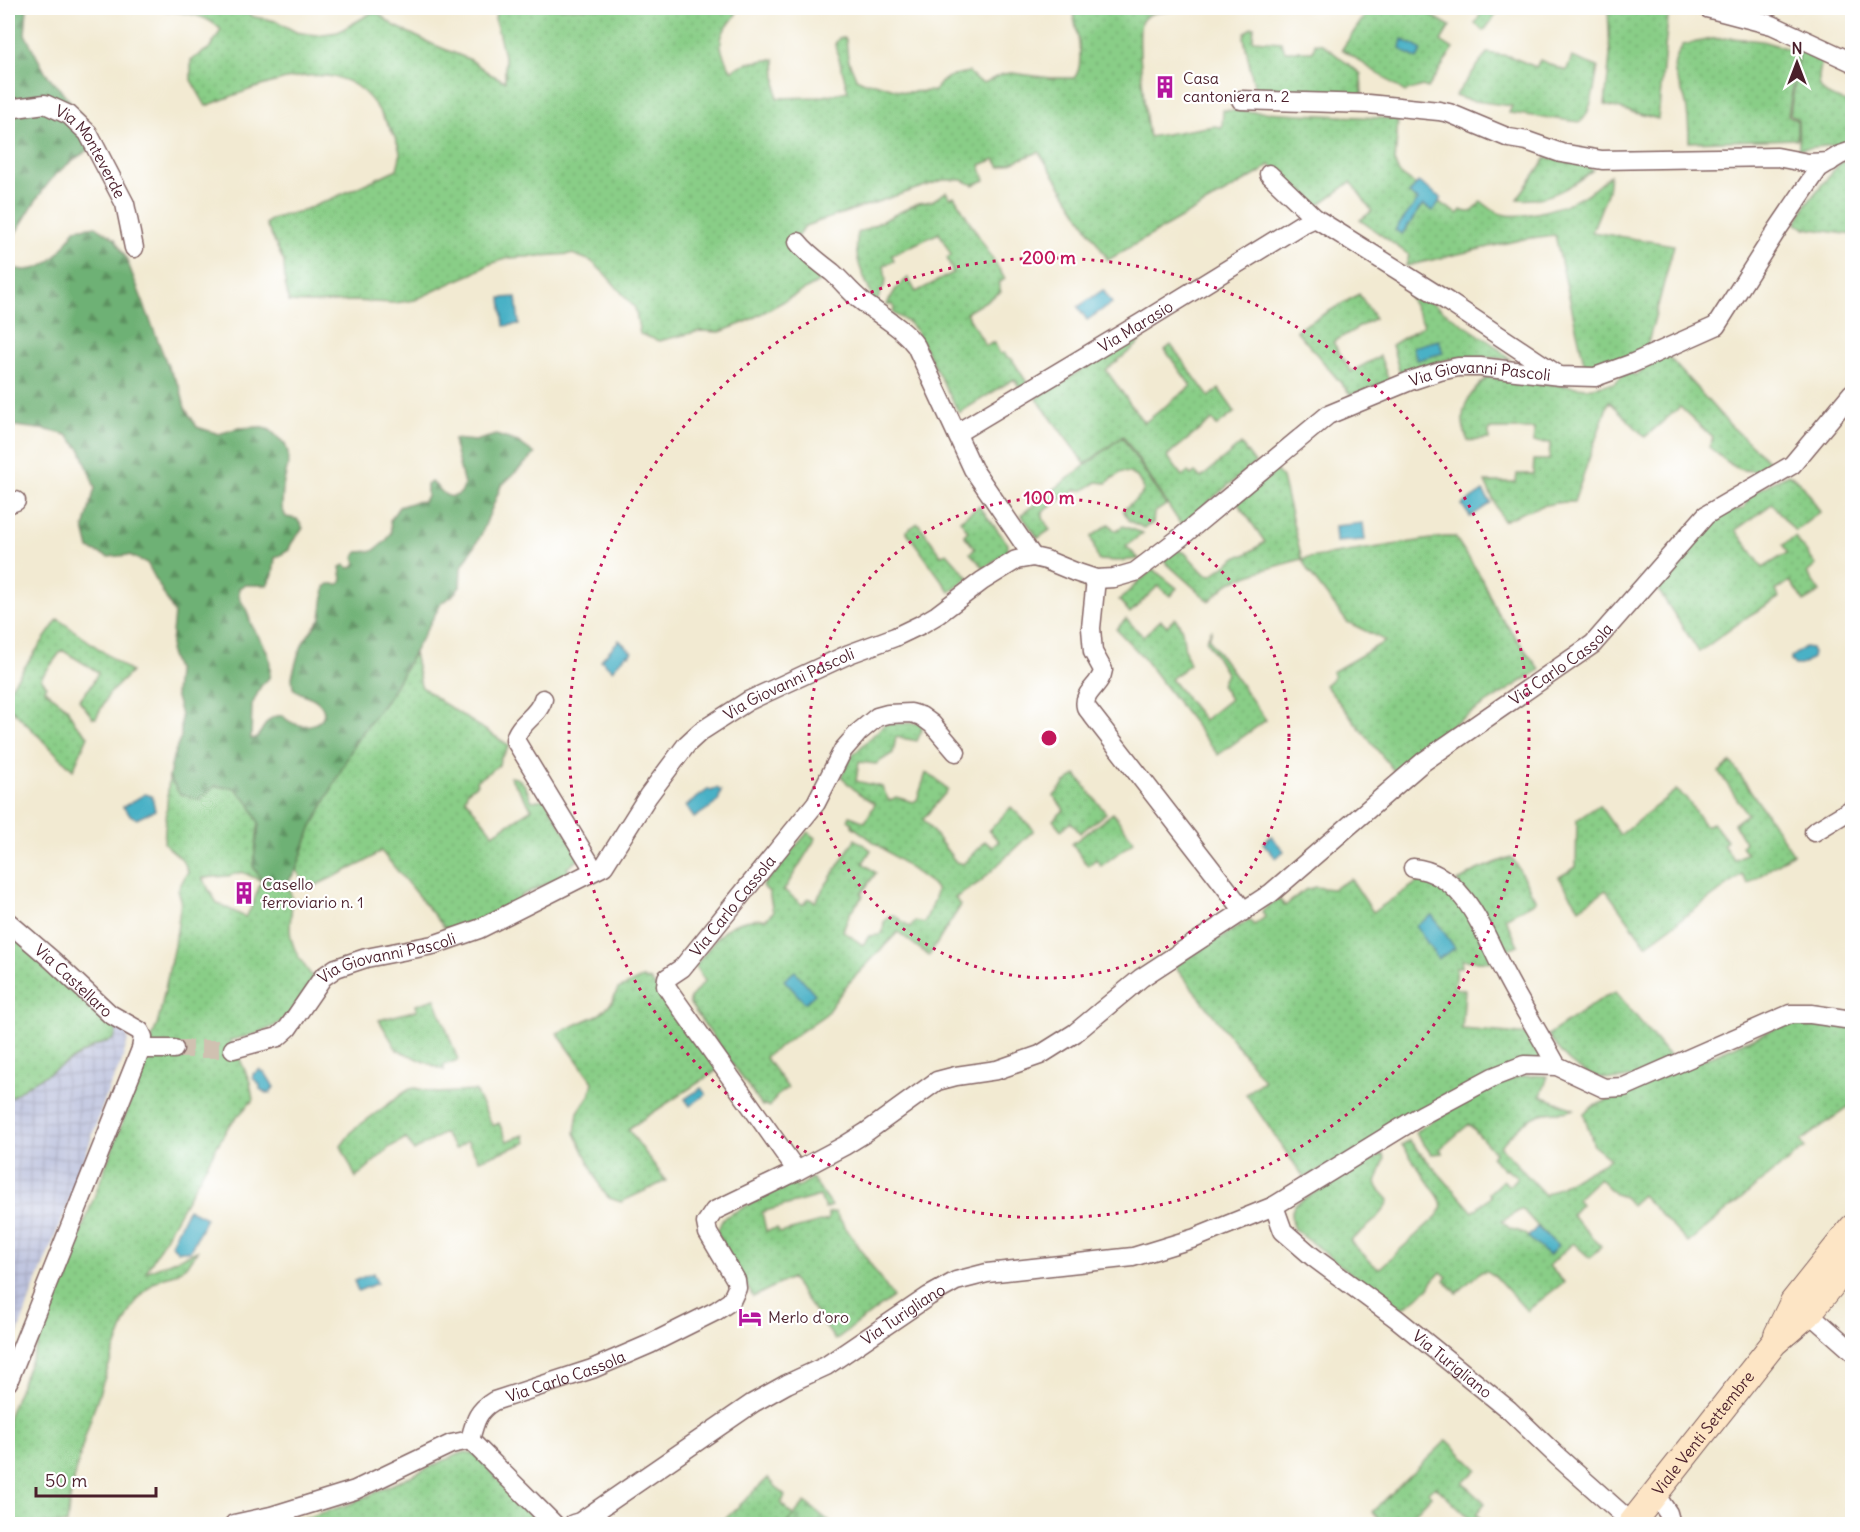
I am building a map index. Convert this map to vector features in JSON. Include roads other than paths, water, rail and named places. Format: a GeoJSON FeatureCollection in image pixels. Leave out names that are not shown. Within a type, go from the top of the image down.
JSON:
{"type":"FeatureCollection","features":[{"type":"Feature","properties":{"kind":"main road","name":"Viale Venti Settembre"},"geometry":{"type":"LineString","coordinates":[[1774,1343],[1793,1302],[1852,1228]]}},
{"type":"Feature","properties":{"kind":"main road","name":"Viale Venti Settembre"},"geometry":{"type":"LineString","coordinates":[[1632,1524],[1774,1343],[1809,1313],[1852,1260]]}},
{"type":"Feature","properties":{"kind":"street"},"geometry":{"type":"LineString","coordinates":[[1707,8],[1772,26],[1852,62]]}},
{"type":"Feature","properties":{"kind":"street","name":"Via Giovanni Pascoli"},"geometry":{"type":"LineString","coordinates":[[1240,100],[1368,104],[1439,111],[1509,138],[1527,141],[1561,153],[1602,160],[1778,157],[1808,163],[1830,162]]}},
{"type":"Feature","properties":{"kind":"street","name":"Via Monteverde"},"geometry":{"type":"LineString","coordinates":[[8,109],[45,104],[69,115],[88,133],[124,204],[134,248]]}},
{"type":"Feature","properties":{"kind":"street","name":"Via Giovanni Pascoli"},"geometry":{"type":"LineString","coordinates":[[233,1049],[278,1037],[288,1028],[323,977],[336,968],[366,958],[433,945],[479,929],[604,866],[664,773],[687,744],[700,732],[748,701],[849,654],[920,625],[1016,560],[1033,557],[1046,560],[1096,579],[1114,578],[1135,572],[1181,537],[1328,415],[1350,405],[1440,371],[1458,368],[1596,377],[1716,326],[1819,168],[1840,155],[1852,151]]}},
{"type":"Feature","properties":{"kind":"street"},"geometry":{"type":"LineString","coordinates":[[1269,174],[1315,218],[1560,376]]}},
{"type":"Feature","properties":{"kind":"street","name":"Via Marasio"},"geometry":{"type":"LineString","coordinates":[[957,433],[1315,218]]}},
{"type":"Feature","properties":{"kind":"street"},"geometry":{"type":"LineString","coordinates":[[798,242],[806,252],[834,274],[861,301],[908,335],[916,346],[973,469],[1033,557]]}},
{"type":"Feature","properties":{"kind":"street","name":"Via Carlo Cassola"},"geometry":{"type":"LineString","coordinates":[[470,1440],[476,1420],[484,1407],[494,1401],[592,1369],[650,1344],[731,1301],[737,1288],[736,1280],[708,1233],[706,1223],[709,1217],[720,1208],[797,1171],[865,1133],[937,1081],[997,1070],[1041,1055],[1075,1033],[1141,978],[1271,893],[1423,762],[1593,644],[1706,515],[1792,465],[1852,393]]}},
{"type":"Feature","properties":{"kind":"street"},"geometry":{"type":"LineString","coordinates":[[1096,579],[1091,628],[1093,652],[1103,670],[1100,682],[1086,696],[1084,702],[1086,707],[1244,911]]}},
{"type":"Feature","properties":{"kind":"street"},"geometry":{"type":"LineString","coordinates":[[543,699],[538,711],[516,735],[515,740],[594,870]]}},
{"type":"Feature","properties":{"kind":"street","name":"Via Carlo Cassola"},"geometry":{"type":"LineString","coordinates":[[797,1171],[672,995],[666,986],[667,978],[682,968],[782,846],[816,803],[843,750],[877,717],[911,713],[921,716],[932,724],[956,752]]}},
{"type":"Feature","properties":{"kind":"street"},"geometry":{"type":"LineString","coordinates":[[1814,832],[1852,809]]}},
{"type":"Feature","properties":{"kind":"street"},"geometry":{"type":"LineString","coordinates":[[1413,868],[1426,869],[1442,878],[1460,894],[1480,922],[1505,974],[1557,1066]]}},
{"type":"Feature","properties":{"kind":"street","name":"Via Castellaro"},"geometry":{"type":"LineString","coordinates":[[8,922],[110,1014],[140,1031],[142,1043]]}},
{"type":"Feature","properties":{"kind":"street","name":"Via Turigliano"},"geometry":{"type":"LineString","coordinates":[[573,1524],[580,1522],[753,1403],[826,1366],[929,1296],[956,1281],[987,1273],[1133,1257],[1195,1238],[1274,1206],[1402,1126],[1493,1077],[1524,1065],[1557,1066],[1604,1088],[1624,1087],[1790,1014],[1810,1014],[1852,1020]]}},
{"type":"Feature","properties":{"kind":"street"},"geometry":{"type":"LineString","coordinates":[[8,1382],[142,1043],[174,1049]]}},
{"type":"Feature","properties":{"kind":"street","name":"Via Turigliano"},"geometry":{"type":"LineString","coordinates":[[1274,1206],[1283,1231],[1313,1257],[1396,1319],[1492,1396],[1632,1524]]}},
{"type":"Feature","properties":{"kind":"street"},"geometry":{"type":"LineString","coordinates":[[1809,1313],[1852,1351]]}},
{"type":"Feature","properties":{"kind":"street"},"geometry":{"type":"LineString","coordinates":[[234,1524],[271,1516],[355,1490],[451,1444],[470,1440],[554,1524]]}},
{"type":"Feature","properties":{"kind":"street"},"geometry":{"type":"LineString","coordinates":[[1655,1494],[1668,1513],[1671,1524]]}},
{"type":"Feature","properties":{"kind":"water"},"geometry":{"type":"Polygon","coordinates":[[[1402,39],[1422,50],[1417,59],[1400,48],[1402,39]]]}},
{"type":"Feature","properties":{"kind":"water"},"geometry":{"type":"Polygon","coordinates":[[[1418,182],[1442,198],[1433,211],[1423,205],[1402,234],[1395,230],[1418,200],[1409,194],[1418,182]]]}},
{"type":"Feature","properties":{"kind":"water"},"geometry":{"type":"Polygon","coordinates":[[[1103,290],[1112,303],[1087,320],[1078,307],[1103,290]]]}},
{"type":"Feature","properties":{"kind":"water"},"geometry":{"type":"Polygon","coordinates":[[[516,297],[519,324],[504,326],[501,298],[516,297]]]}},
{"type":"Feature","properties":{"kind":"water"},"geometry":{"type":"Polygon","coordinates":[[[1439,340],[1443,353],[1417,360],[1413,347],[1439,340]]]}},
{"type":"Feature","properties":{"kind":"water"},"geometry":{"type":"Polygon","coordinates":[[[1483,491],[1491,503],[1470,517],[1462,505],[1483,491]]]}},
{"type":"Feature","properties":{"kind":"water"},"geometry":{"type":"Polygon","coordinates":[[[1363,523],[1365,540],[1336,542],[1335,526],[1363,523]]]}},
{"type":"Feature","properties":{"kind":"water"},"geometry":{"type":"Polygon","coordinates":[[[619,640],[632,652],[627,654],[612,670],[601,660],[619,640]]]}},
{"type":"Feature","properties":{"kind":"water"},"geometry":{"type":"Polygon","coordinates":[[[1805,647],[1811,648],[1812,658],[1801,665],[1795,665],[1791,657],[1805,647]]]}},
{"type":"Feature","properties":{"kind":"water"},"geometry":{"type":"Polygon","coordinates":[[[717,788],[721,791],[718,802],[694,818],[686,806],[709,789],[711,791],[717,788]]]}},
{"type":"Feature","properties":{"kind":"water"},"geometry":{"type":"Polygon","coordinates":[[[145,794],[152,796],[155,810],[137,819],[123,807],[145,794]]]}},
{"type":"Feature","properties":{"kind":"water"},"geometry":{"type":"Polygon","coordinates":[[[1271,836],[1284,851],[1276,858],[1263,843],[1271,836]]]}},
{"type":"Feature","properties":{"kind":"water"},"geometry":{"type":"Polygon","coordinates":[[[1432,915],[1455,948],[1438,959],[1416,926],[1432,915]]]}},
{"type":"Feature","properties":{"kind":"water"},"geometry":{"type":"Polygon","coordinates":[[[795,971],[815,994],[805,1003],[784,980],[795,971]]]}},
{"type":"Feature","properties":{"kind":"water"},"geometry":{"type":"Polygon","coordinates":[[[260,1070],[266,1074],[274,1087],[270,1093],[260,1089],[260,1085],[253,1078],[253,1074],[260,1070]]]}},
{"type":"Feature","properties":{"kind":"water"},"geometry":{"type":"Polygon","coordinates":[[[701,1088],[706,1094],[690,1106],[685,1099],[701,1088]]]}},
{"type":"Feature","properties":{"kind":"water"},"geometry":{"type":"Polygon","coordinates":[[[188,1209],[206,1218],[190,1251],[178,1251],[171,1244],[188,1209]]]}},
{"type":"Feature","properties":{"kind":"water"},"geometry":{"type":"Polygon","coordinates":[[[1537,1227],[1558,1246],[1549,1256],[1528,1237],[1537,1227]]]}},
{"type":"Feature","properties":{"kind":"water"},"geometry":{"type":"Polygon","coordinates":[[[373,1273],[377,1283],[358,1291],[354,1281],[373,1273]]]}},
{"type":"Feature","properties":{"kind":"tunnel"},"geometry":{"type":"LineString","coordinates":[[174,1049],[233,1049]]}},
{"type":"Feature","properties":{"kind":"place","name":"Casa cantoniera n. 2"},"geometry":{"type":"Point","coordinates":[1165,87]}},
{"type":"Feature","properties":{"kind":"place","name":"Casello ferroviario n. 1"},"geometry":{"type":"Point","coordinates":[244,893]}},
{"type":"Feature","properties":{"kind":"place","name":"Merlo d'oro"},"geometry":{"type":"Point","coordinates":[750,1317]}}]}
